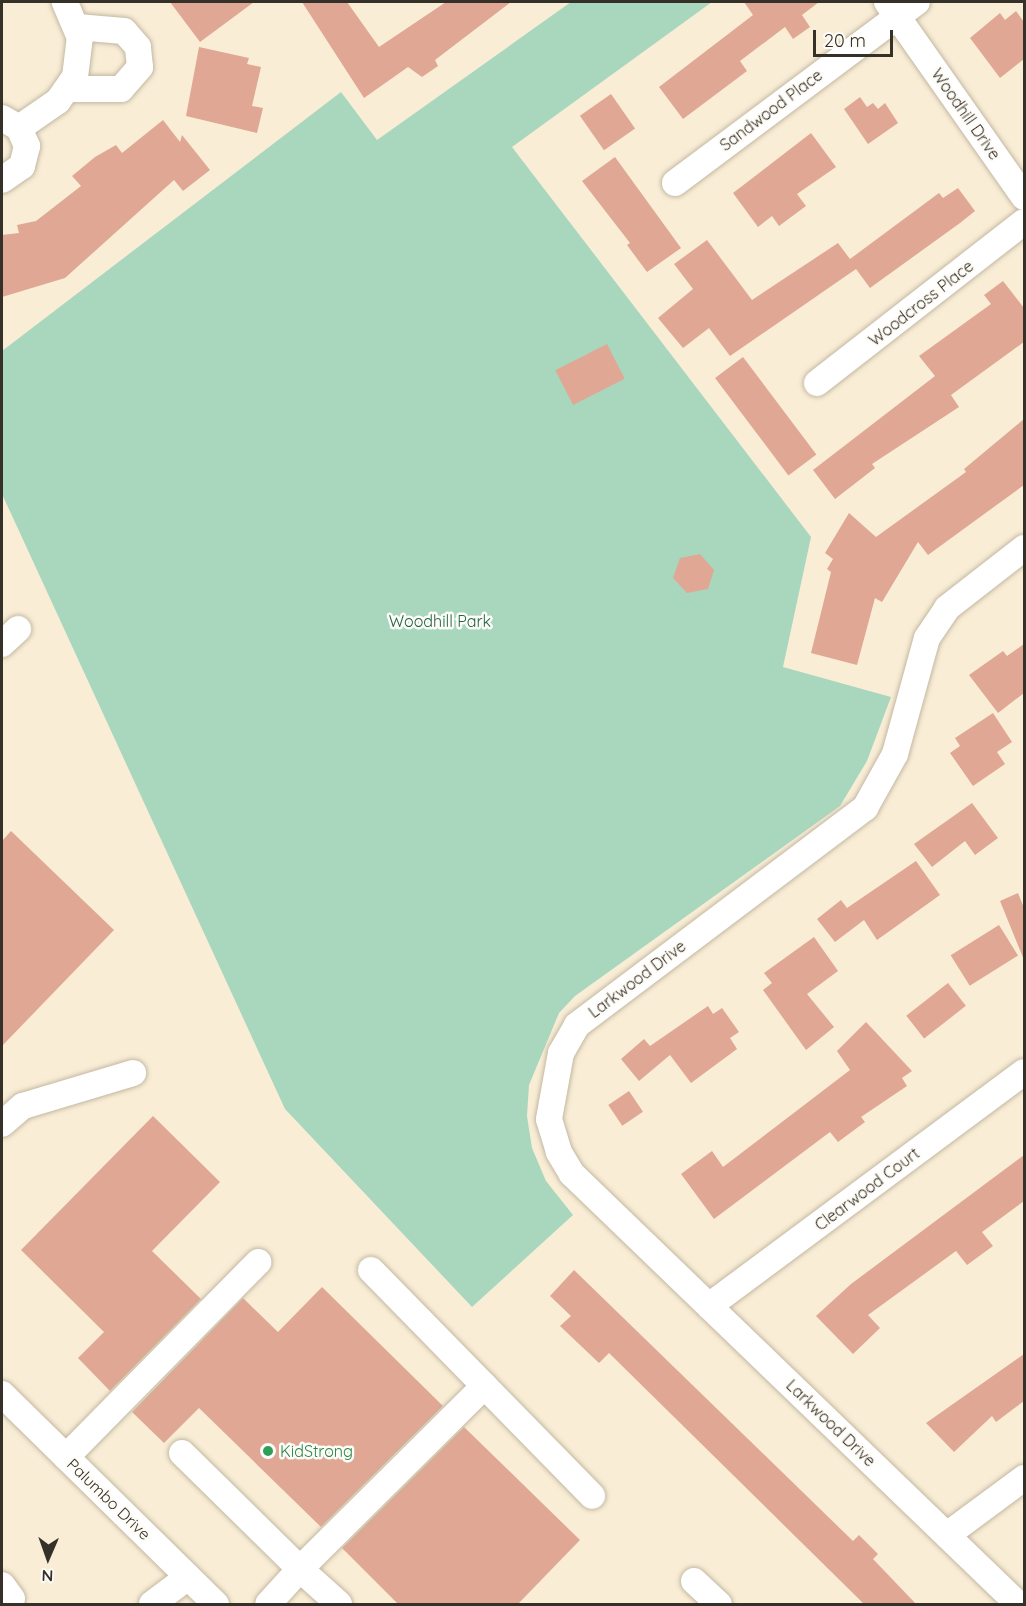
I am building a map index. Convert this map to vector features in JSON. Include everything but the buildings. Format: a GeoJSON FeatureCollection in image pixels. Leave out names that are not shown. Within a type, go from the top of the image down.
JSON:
{"type":"FeatureCollection","features":[{"type":"Feature","properties":{"kind":"street"},"geometry":{"type":"LineString","coordinates":[[65,2],[77,27],[80,64],[69,89]]}},
{"type":"Feature","properties":{"kind":"street","name":"Sandwood Place"},"geometry":{"type":"LineString","coordinates":[[675,183],[891,9],[917,2]]}},
{"type":"Feature","properties":{"kind":"street","name":"Woodhill Drive"},"geometry":{"type":"LineString","coordinates":[[891,9],[1024,197]]}},
{"type":"Feature","properties":{"kind":"street"},"geometry":{"type":"LineString","coordinates":[[2,180],[16,173],[26,156],[10,123],[69,89],[121,89],[140,67],[138,47],[124,31],[77,27]]}},
{"type":"Feature","properties":{"kind":"street","name":"Woodcross Place"},"geometry":{"type":"LineString","coordinates":[[818,383],[1024,222]]}},
{"type":"Feature","properties":{"kind":"street","name":"Larkwood Drive"},"geometry":{"type":"LineString","coordinates":[[1018,1605],[572,1174],[563,1159],[549,1119],[561,1053],[577,1025],[599,1006],[865,808],[895,754],[927,638],[947,608],[1024,548]]}},
{"type":"Feature","properties":{"kind":"street","name":"Clearwood Court"},"geometry":{"type":"LineString","coordinates":[[709,1305],[1024,1072]]}},
{"type":"Feature","properties":{"kind":"street"},"geometry":{"type":"LineString","coordinates":[[2,1124],[22,1106],[133,1073]]}},
{"type":"Feature","properties":{"kind":"street"},"geometry":{"type":"LineString","coordinates":[[66,1457],[258,1262]]}},
{"type":"Feature","properties":{"kind":"street"},"geometry":{"type":"LineString","coordinates":[[371,1270],[592,1496]]}},
{"type":"Feature","properties":{"kind":"street"},"geometry":{"type":"LineString","coordinates":[[268,1605],[300,1569],[484,1386]]}},
{"type":"Feature","properties":{"kind":"street","name":"Palumbo Drive"},"geometry":{"type":"LineString","coordinates":[[2,1395],[216,1605]]}},
{"type":"Feature","properties":{"kind":"street"},"geometry":{"type":"LineString","coordinates":[[182,1453],[339,1605]]}},
{"type":"Feature","properties":{"kind":"street"},"geometry":{"type":"LineString","coordinates":[[947,1535],[1024,1478]]}},
{"type":"Feature","properties":{"kind":"street"},"geometry":{"type":"LineString","coordinates":[[152,1605],[188,1577]]}},
{"type":"Feature","properties":{"kind":"street"},"geometry":{"type":"LineString","coordinates":[[694,1581],[719,1605]]}},
{"type":"Feature","properties":{"kind":"green space","name":"Woodhill Park"},"geometry":{"type":"Polygon","coordinates":[[[571,2],[712,2],[512,147],[811,537],[783,667],[891,697],[867,761],[840,806],[575,996],[559,1013],[529,1085],[527,1116],[532,1148],[546,1181],[573,1215],[472,1307],[285,1109],[2,494],[2,351],[341,92],[377,140],[571,2]]]}},
{"type":"Feature","properties":{"kind":"place","name":"KidStrong"},"geometry":{"type":"Point","coordinates":[268,1451]}}]}
